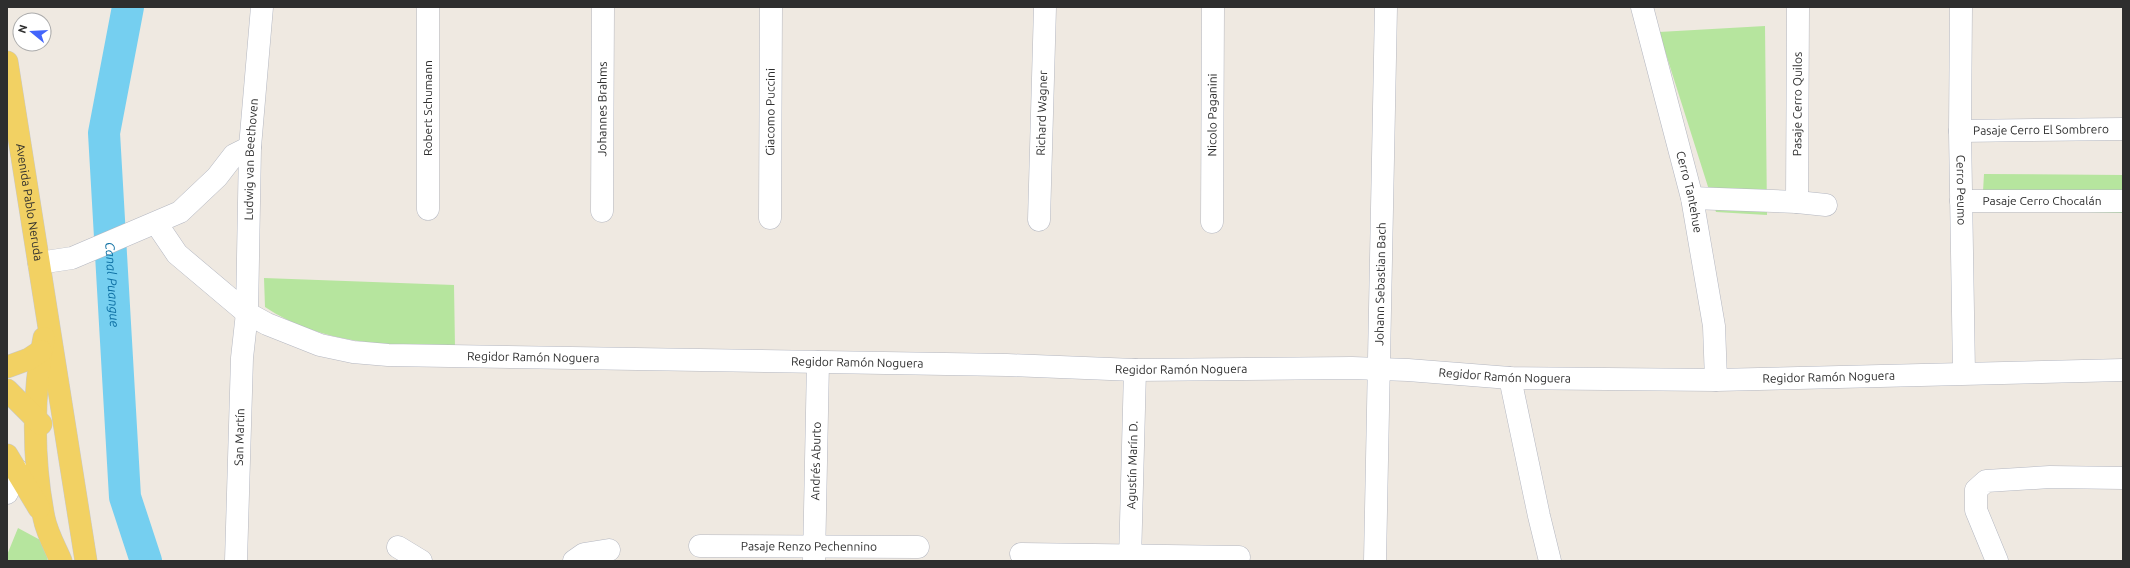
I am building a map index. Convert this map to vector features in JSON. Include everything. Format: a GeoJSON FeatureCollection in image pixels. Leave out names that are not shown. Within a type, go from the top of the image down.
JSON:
{"type":"FeatureCollection","features":[{"type":"Feature","properties":{"kind":"main road","name":"Avenida Pablo Neruda"},"geometry":{"type":"LineString","coordinates":[[7,62],[86,561]]}},
{"type":"Feature","properties":{"kind":"main road","name":"Avenida Pablo Neruda"},"geometry":{"type":"LineString","coordinates":[[48,319],[41,351],[36,418],[39,478],[45,520],[61,561]]}},
{"type":"Feature","properties":{"kind":"main road"},"geometry":{"type":"LineString","coordinates":[[7,367],[29,359],[41,351]]}},
{"type":"Feature","properties":{"kind":"main road"},"geometry":{"type":"LineString","coordinates":[[7,390],[36,418],[58,448],[72,474]]}},
{"type":"Feature","properties":{"kind":"main road"},"geometry":{"type":"LineString","coordinates":[[12,462],[45,520]]}},
{"type":"Feature","properties":{"kind":"street","name":"Ludwig van Beethoven"},"geometry":{"type":"LineString","coordinates":[[247,313],[250,147],[262,7]]}},
{"type":"Feature","properties":{"kind":"street","name":"Robert Schumann"},"geometry":{"type":"LineString","coordinates":[[428,7],[428,209]]}},
{"type":"Feature","properties":{"kind":"street","name":"Johannes Brahms"},"geometry":{"type":"LineString","coordinates":[[602,211],[603,7]]}},
{"type":"Feature","properties":{"kind":"street","name":"Giacomo Puccini"},"geometry":{"type":"LineString","coordinates":[[770,218],[771,7]]}},
{"type":"Feature","properties":{"kind":"street","name":"Richard Wagner"},"geometry":{"type":"LineString","coordinates":[[1040,220],[1045,7]]}},
{"type":"Feature","properties":{"kind":"street","name":"Nicolo Paganini"},"geometry":{"type":"LineString","coordinates":[[1212,222],[1213,7]]}},
{"type":"Feature","properties":{"kind":"street","name":"Johann Sebastian Bach"},"geometry":{"type":"LineString","coordinates":[[1375,561],[1386,7]]}},
{"type":"Feature","properties":{"kind":"street","name":"Cerro Tantehue"},"geometry":{"type":"LineString","coordinates":[[1642,7],[1692,198],[1714,326],[1716,380]]}},
{"type":"Feature","properties":{"kind":"street","name":"Pasaje Cerro Quilos"},"geometry":{"type":"LineString","coordinates":[[1797,202],[1798,7]]}},
{"type":"Feature","properties":{"kind":"street","name":"Cerro Peumo"},"geometry":{"type":"LineString","coordinates":[[1961,7],[1960,131],[1964,373]]}},
{"type":"Feature","properties":{"kind":"street","name":"Pasaje Cerro El Sombrero"},"geometry":{"type":"LineString","coordinates":[[1960,131],[2123,129]]}},
{"type":"Feature","properties":{"kind":"street"},"geometry":{"type":"LineString","coordinates":[[39,263],[72,258],[180,212],[217,177],[234,155],[250,147]]}},
{"type":"Feature","properties":{"kind":"street"},"geometry":{"type":"LineString","coordinates":[[1692,198],[1797,202],[1826,205]]}},
{"type":"Feature","properties":{"kind":"street","name":"Pasaje Cerro Chocalán"},"geometry":{"type":"LineString","coordinates":[[1961,201],[2123,201]]}},
{"type":"Feature","properties":{"kind":"street","name":"Regidor Ramón Noguera"},"geometry":{"type":"LineString","coordinates":[[156,223],[176,254],[247,313],[267,324],[320,345],[360,353],[442,357],[1007,364],[1136,370],[1379,369],[1510,378],[1716,380],[2123,370]]}},
{"type":"Feature","properties":{"kind":"street","name":"San Martín"},"geometry":{"type":"LineString","coordinates":[[236,561],[242,358],[247,313]]}},
{"type":"Feature","properties":{"kind":"street","name":"Andrés Aburto"},"geometry":{"type":"LineString","coordinates":[[814,554],[818,362]]}},
{"type":"Feature","properties":{"kind":"street","name":"Agustín Marín D."},"geometry":{"type":"LineString","coordinates":[[1130,558],[1136,370]]}},
{"type":"Feature","properties":{"kind":"street"},"geometry":{"type":"LineString","coordinates":[[1510,378],[1550,561]]}},
{"type":"Feature","properties":{"kind":"street"},"geometry":{"type":"LineString","coordinates":[[7,493],[12,462]]}},
{"type":"Feature","properties":{"kind":"street"},"geometry":{"type":"LineString","coordinates":[[1998,561],[1976,510],[1976,490],[1986,481],[2050,478],[2123,478]]}},
{"type":"Feature","properties":{"kind":"street"},"geometry":{"type":"LineString","coordinates":[[1538,561],[1539,516]]}},
{"type":"Feature","properties":{"kind":"street","name":"Pasaje Renzo Pechennino"},"geometry":{"type":"LineString","coordinates":[[700,546],[814,554],[918,547]]}},
{"type":"Feature","properties":{"kind":"street"},"geometry":{"type":"LineString","coordinates":[[398,547],[421,561]]}},
{"type":"Feature","properties":{"kind":"street"},"geometry":{"type":"LineString","coordinates":[[574,561],[584,554],[609,550]]}},
{"type":"Feature","properties":{"kind":"street"},"geometry":{"type":"LineString","coordinates":[[1021,554],[1130,558],[1239,556]]}},
{"type":"Feature","properties":{"kind":"green space"},"geometry":{"type":"Polygon","coordinates":[[[1765,26],[1767,215],[1716,212],[1659,32],[1765,26]]]}},
{"type":"Feature","properties":{"kind":"green space"},"geometry":{"type":"Polygon","coordinates":[[[1984,174],[2123,175],[2123,213],[1982,209],[1984,174]]]}},
{"type":"Feature","properties":{"kind":"green space"},"geometry":{"type":"Polygon","coordinates":[[[264,278],[454,285],[455,348],[405,346],[356,341],[309,329],[287,320],[265,307],[264,278]]]}},
{"type":"Feature","properties":{"kind":"green space"},"geometry":{"type":"Polygon","coordinates":[[[18,528],[44,542],[48,561],[7,561],[7,555],[18,528]]]}},
{"type":"Feature","properties":{"kind":"waterway","name":"Canal Puangue"},"geometry":{"type":"LineString","coordinates":[[128,7],[104,133],[125,497],[146,561]]}}]}
